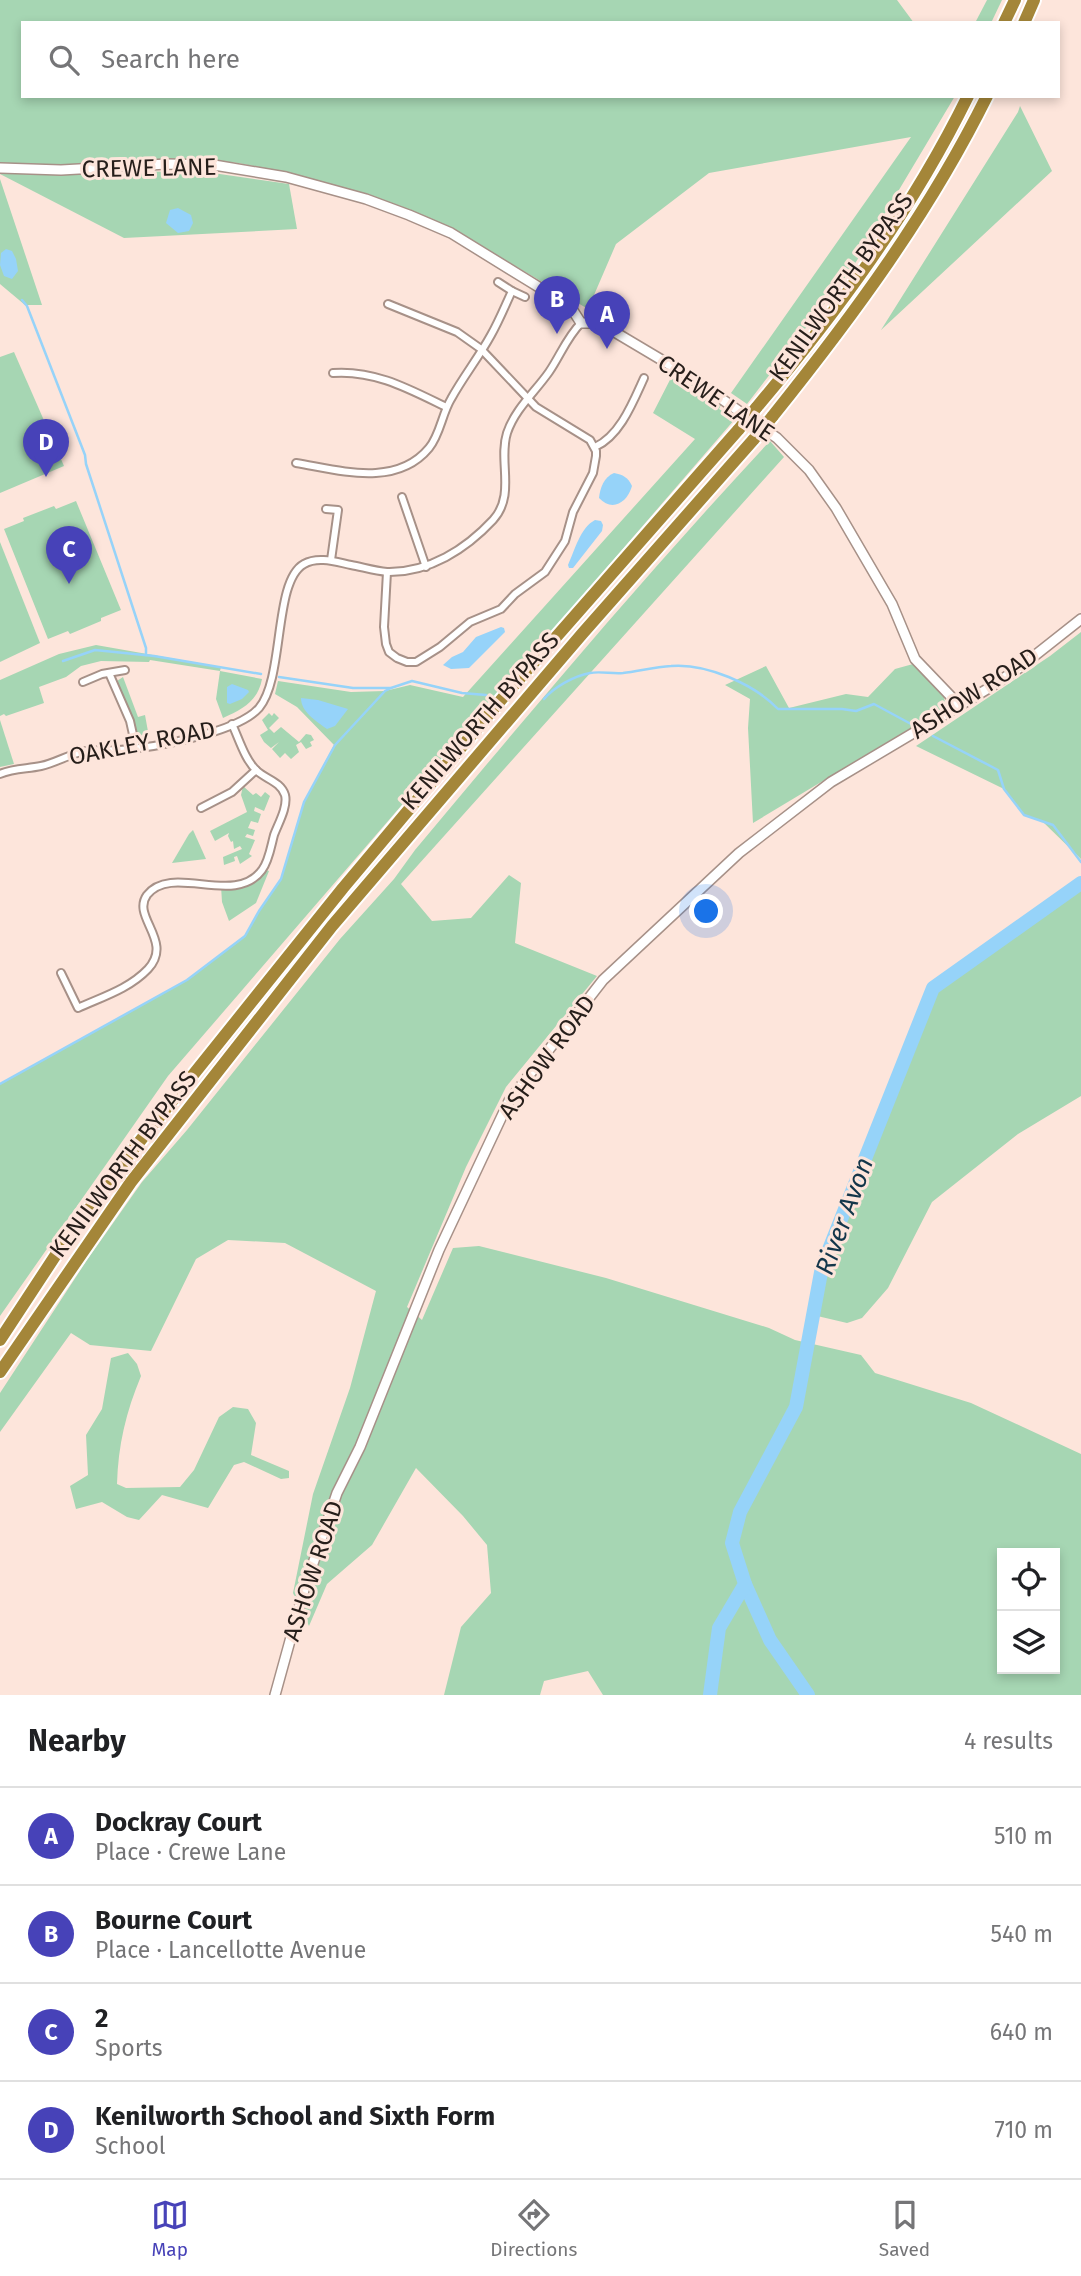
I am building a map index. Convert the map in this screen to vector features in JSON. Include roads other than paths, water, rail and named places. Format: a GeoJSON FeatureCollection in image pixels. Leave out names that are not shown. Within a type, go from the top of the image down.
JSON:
{"type":"FeatureCollection","features":[{"type":"Feature","properties":{"kind":"highway"},"geometry":{"type":"LineString","coordinates":[[1006,19],[1015,0]]}},
{"type":"Feature","properties":{"kind":"highway"},"geometry":{"type":"LineString","coordinates":[[1025,21],[1034,0]]}},
{"type":"Feature","properties":{"kind":"highway","name":"KENILWORTH BYPASS"},"geometry":{"type":"LineString","coordinates":[[0,1339],[61,1247],[132,1151],[343,888],[506,694],[739,429],[808,346],[867,266],[921,181],[967,98]]}},
{"type":"Feature","properties":{"kind":"highway","name":"KENILWORTH BYPASS"},"geometry":{"type":"LineString","coordinates":[[0,1372],[131,1182],[332,926],[582,634],[754,439],[833,342],[929,202],[986,98]]}},
{"type":"Feature","properties":{"kind":"main road","name":"CREWE LANE"},"geometry":{"type":"LineString","coordinates":[[0,168],[61,170],[167,164],[214,165],[286,177],[366,199],[451,233],[563,302],[572,309],[581,323],[593,323],[613,331],[692,378],[777,438],[808,470],[836,508],[892,604],[915,659],[961,705]]}},
{"type":"Feature","properties":{"kind":"main road","name":"ASHOW ROAD"},"geometry":{"type":"LineString","coordinates":[[275,1695],[304,1590],[337,1493],[360,1447],[439,1250],[509,1101],[603,980],[739,853],[831,782],[1019,668],[1081,619]]}},
{"type":"Feature","properties":{"kind":"street"},"geometry":{"type":"LineString","coordinates":[[498,282],[525,297]]}},
{"type":"Feature","properties":{"kind":"street"},"geometry":{"type":"LineString","coordinates":[[296,463],[322,464],[356,473],[393,471],[407,465],[431,446],[446,407],[490,337],[512,291]]}},
{"type":"Feature","properties":{"kind":"street"},"geometry":{"type":"LineString","coordinates":[[387,572],[384,627],[386,644],[389,652],[397,658],[416,662],[440,647],[470,622],[501,609],[545,572],[565,541],[573,512],[593,473],[596,456],[595,447],[586,437],[544,413],[481,349],[457,332],[388,303]]}},
{"type":"Feature","properties":{"kind":"street"},"geometry":{"type":"LineString","coordinates":[[326,509],[338,510],[331,560],[387,572],[426,566],[447,557],[471,540],[499,512],[505,496],[504,455],[507,431],[581,323]]}},
{"type":"Feature","properties":{"kind":"street"},"geometry":{"type":"LineString","coordinates":[[333,373],[372,375],[446,407]]}},
{"type":"Feature","properties":{"kind":"street"},"geometry":{"type":"LineString","coordinates":[[595,447],[607,440],[617,428],[644,378]]}},
{"type":"Feature","properties":{"kind":"street"},"geometry":{"type":"LineString","coordinates":[[402,497],[426,566]]}},
{"type":"Feature","properties":{"kind":"street","name":"OAKLEY ROAD"},"geometry":{"type":"LineString","coordinates":[[0,774],[9,770],[44,765],[81,752],[136,748],[213,732],[250,715],[259,708],[264,699],[275,663],[288,587],[306,562],[331,560]]}},
{"type":"Feature","properties":{"kind":"street"},"geometry":{"type":"LineString","coordinates":[[83,682],[125,670]]}},
{"type":"Feature","properties":{"kind":"street"},"geometry":{"type":"LineString","coordinates":[[109,673],[130,721],[136,748]]}},
{"type":"Feature","properties":{"kind":"street"},"geometry":{"type":"LineString","coordinates":[[61,973],[78,1008],[131,982],[149,968],[156,958],[156,941],[144,907],[144,901],[152,891],[180,883],[234,885],[251,880],[263,869],[286,799],[280,786],[256,770],[250,762],[232,724]]}},
{"type":"Feature","properties":{"kind":"street"},"geometry":{"type":"LineString","coordinates":[[201,808],[232,792],[256,770]]}},
{"type":"Feature","properties":{"kind":"water"},"geometry":{"type":"Polygon","coordinates":[[[178,208],[191,215],[193,223],[189,231],[178,233],[166,223],[170,210],[178,208]]]}},
{"type":"Feature","properties":{"kind":"water"},"geometry":{"type":"Polygon","coordinates":[[[6,249],[12,251],[16,259],[18,271],[12,279],[4,276],[0,265],[1,253],[6,249]]]}},
{"type":"Feature","properties":{"kind":"water"},"geometry":{"type":"Polygon","coordinates":[[[614,473],[625,477],[632,486],[627,497],[614,505],[599,498],[603,483],[614,473]]]}},
{"type":"Feature","properties":{"kind":"water"},"geometry":{"type":"Polygon","coordinates":[[[595,520],[601,521],[602,531],[573,568],[569,568],[582,534],[595,520]]]}},
{"type":"Feature","properties":{"kind":"water"},"geometry":{"type":"Polygon","coordinates":[[[501,627],[505,632],[469,668],[451,669],[443,665],[463,652],[476,637],[501,627]]]}},
{"type":"Feature","properties":{"kind":"water"},"geometry":{"type":"Polygon","coordinates":[[[232,684],[249,692],[242,699],[230,704],[227,703],[227,687],[232,684]]]}},
{"type":"Feature","properties":{"kind":"water"},"geometry":{"type":"Polygon","coordinates":[[[301,698],[348,709],[335,726],[327,729],[306,712],[301,698]]]}},
{"type":"Feature","properties":{"kind":"waterway"},"geometry":{"type":"LineString","coordinates":[[22,300],[27,306],[85,455],[146,655]]}},
{"type":"Feature","properties":{"kind":"waterway"},"geometry":{"type":"LineString","coordinates":[[63,661],[95,650],[154,656],[261,674]]}},
{"type":"Feature","properties":{"kind":"waterway"},"geometry":{"type":"LineString","coordinates":[[544,699],[565,683],[590,673],[623,673],[685,666],[729,677],[756,691],[778,709],[856,711],[874,704],[911,724]]}},
{"type":"Feature","properties":{"kind":"waterway"},"geometry":{"type":"LineString","coordinates":[[279,677],[353,688],[391,688],[412,681],[462,693],[486,695]]}},
{"type":"Feature","properties":{"kind":"waterway"},"geometry":{"type":"LineString","coordinates":[[0,1084],[187,980],[245,936],[281,879],[304,802],[335,745],[385,691],[391,688]]}},
{"type":"Feature","properties":{"kind":"waterway"},"geometry":{"type":"LineString","coordinates":[[933,736],[998,770],[1004,789],[1024,815],[1053,825],[1081,862]]}},
{"type":"Feature","properties":{"kind":"waterway","name":"River Avon"},"geometry":{"type":"LineString","coordinates":[[710,1695],[719,1628],[745,1584],[732,1543],[740,1512],[796,1407],[822,1267],[933,988],[1081,883]]}},
{"type":"Feature","properties":{"kind":"waterway"},"geometry":{"type":"LineString","coordinates":[[745,1584],[770,1640],[808,1695]]}},
{"type":"Feature","properties":{"kind":"place","name":"Bourne Court"},"geometry":{"type":"Point","coordinates":[557,334]}},
{"type":"Feature","properties":{"kind":"place","name":"Dockray Court"},"geometry":{"type":"Point","coordinates":[607,349]}},
{"type":"Feature","properties":{"kind":"place","name":"Kenilworth School and Sixth Form"},"geometry":{"type":"Point","coordinates":[46,477]}},
{"type":"Feature","properties":{"kind":"place","name":"2"},"geometry":{"type":"Point","coordinates":[69,584]}}]}
